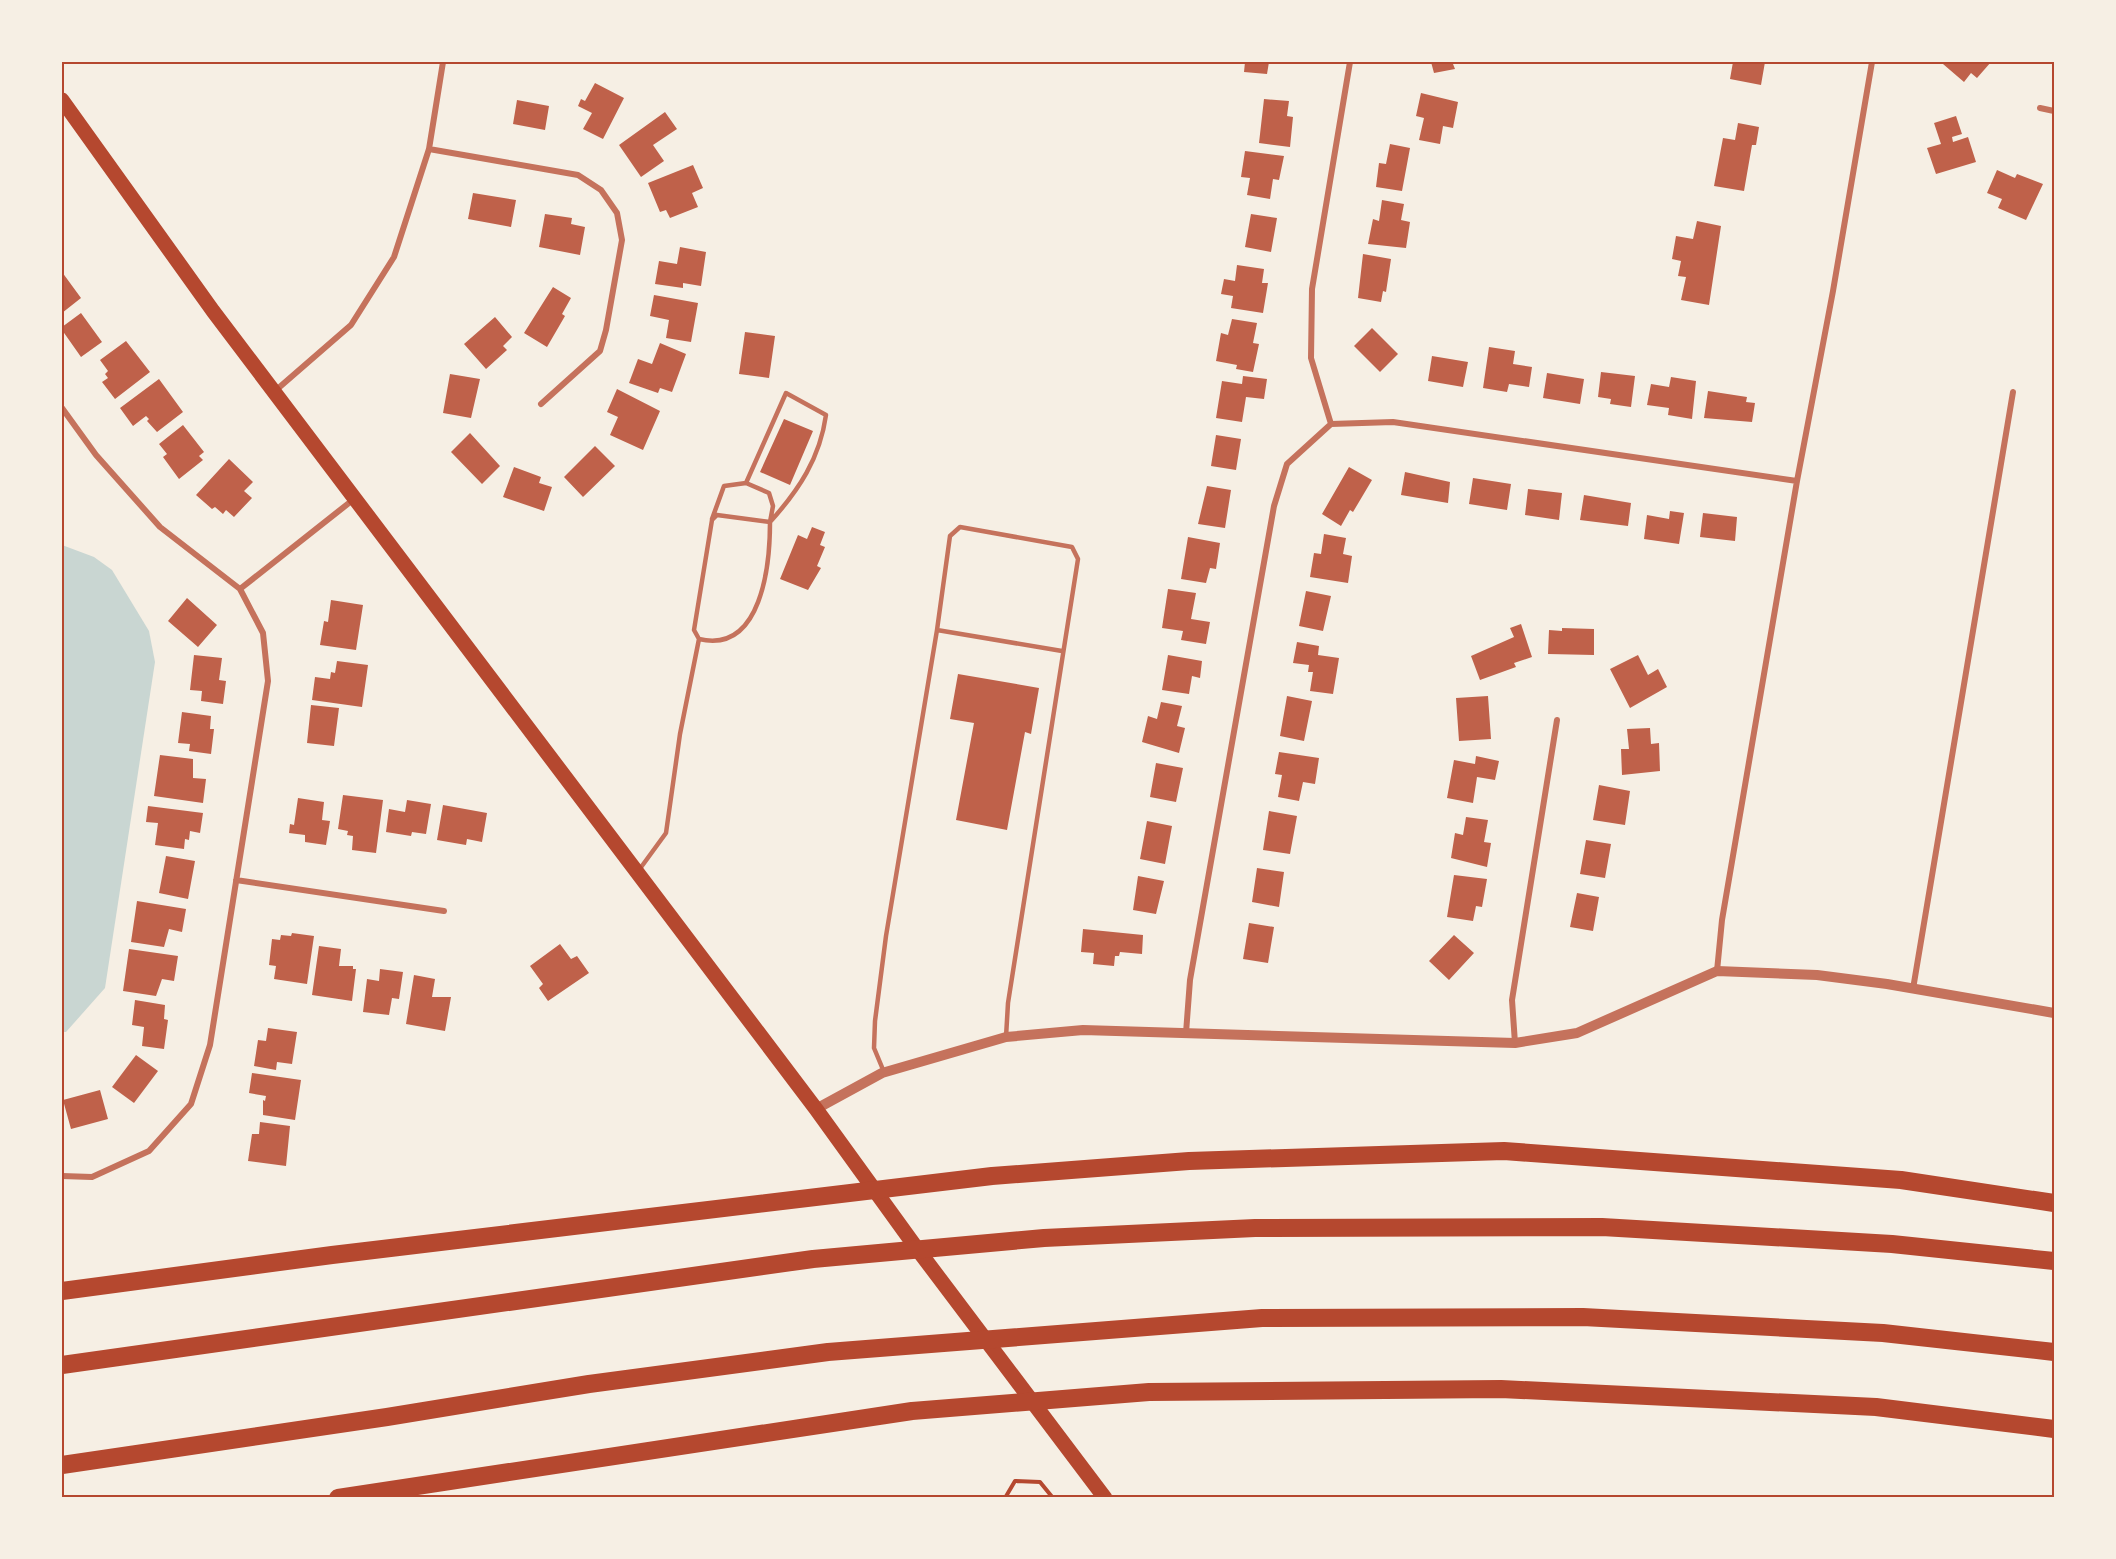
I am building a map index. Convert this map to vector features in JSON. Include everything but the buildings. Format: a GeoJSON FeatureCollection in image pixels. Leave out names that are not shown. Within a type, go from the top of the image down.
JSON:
{"type":"FeatureCollection","features":[{"type":"Feature","properties":{"kind":"highway"},"geometry":{"type":"LineString","coordinates":[[62,1292],[332,1255],[765,1202],[992,1176],[1189,1161],[1504,1151],[1901,1180],[2055,1203]]}},
{"type":"Feature","properties":{"kind":"highway"},"geometry":{"type":"LineString","coordinates":[[62,1365],[813,1259],[1044,1238],[1255,1228],[1602,1227],[1892,1244],[2055,1260]]}},
{"type":"Feature","properties":{"kind":"highway"},"geometry":{"type":"LineString","coordinates":[[62,1465],[589,1384],[878,1347],[1262,1318],[1583,1317],[1883,1333],[2055,1352]]}},
{"type":"Feature","properties":{"kind":"highway"},"geometry":{"type":"LineString","coordinates":[[338,1497],[912,1412],[1149,1392],[1501,1389],[1876,1407],[2055,1429]]}},
{"type":"Feature","properties":{"kind":"main road"},"geometry":{"type":"LineString","coordinates":[[62,100],[213,311],[816,1108],[915,1246],[1105,1497]]}},
{"type":"Feature","properties":{"kind":"street"},"geometry":{"type":"LineString","coordinates":[[275,392],[351,325],[394,256],[429,149],[442,62]]}},
{"type":"Feature","properties":{"kind":"street"},"geometry":{"type":"LineString","coordinates":[[1331,424],[1311,358],[1312,290],[1350,62]]}},
{"type":"Feature","properties":{"kind":"street"},"geometry":{"type":"LineString","coordinates":[[1717,970],[1722,920],[1797,480],[1833,291],[1872,62]]}},
{"type":"Feature","properties":{"kind":"street"},"geometry":{"type":"LineString","coordinates":[[2040,108],[2055,111]]}},
{"type":"Feature","properties":{"kind":"street"},"geometry":{"type":"LineString","coordinates":[[429,149],[578,175],[601,190],[617,213],[622,240],[606,330],[600,351],[541,404]]}},
{"type":"Feature","properties":{"kind":"street"},"geometry":{"type":"LineString","coordinates":[[1913,989],[2013,392]]}},
{"type":"Feature","properties":{"kind":"street"},"geometry":{"type":"LineString","coordinates":[[62,408],[96,455],[160,527],[240,589],[263,633],[268,681],[210,1045],[190,1104],[149,1151],[92,1177],[62,1176]]}},
{"type":"Feature","properties":{"kind":"street"},"geometry":{"type":"LineString","coordinates":[[1186,1033],[1190,980],[1274,506],[1287,464],[1331,424],[1393,422],[1797,480]]}},
{"type":"Feature","properties":{"kind":"street"},"geometry":{"type":"LineString","coordinates":[[240,589],[354,498]]}},
{"type":"Feature","properties":{"kind":"street"},"geometry":{"type":"LineString","coordinates":[[1515,1043],[1512,1000],[1557,720]]}},
{"type":"Feature","properties":{"kind":"street"},"geometry":{"type":"LineString","coordinates":[[236,880],[444,911]]}},
{"type":"Feature","properties":{"kind":"street"},"geometry":{"type":"LineString","coordinates":[[816,1108],[884,1072],[1006,1037],[1083,1030],[1515,1043],[1577,1033],[1717,970],[1817,975],[2055,1013]]}},
{"type":"Feature","properties":{"kind":"lane"},"geometry":{"type":"LineString","coordinates":[[746,483],[786,393],[826,415],[823,437],[798,491],[770,522]]}},
{"type":"Feature","properties":{"kind":"lane"},"geometry":{"type":"LineString","coordinates":[[638,873],[666,833],[680,734],[699,639],[694,630],[712,520],[724,486],[746,483],[769,493],[773,506],[770,522],[770,554],[759,604],[751,618],[729,638],[714,642],[699,639]]}},
{"type":"Feature","properties":{"kind":"lane"},"geometry":{"type":"LineString","coordinates":[[712,520],[717,515],[770,522]]}},
{"type":"Feature","properties":{"kind":"lane"},"geometry":{"type":"LineString","coordinates":[[884,1072],[874,1048],[875,1021],[886,936],[937,630],[950,536],[960,527],[1072,547],[1078,559],[1008,1003],[1006,1037]]}},
{"type":"Feature","properties":{"kind":"lane"},"geometry":{"type":"LineString","coordinates":[[937,630],[1062,651]]}},
{"type":"Feature","properties":{"kind":"path"},"geometry":{"type":"LineString","coordinates":[[1005,1497],[1016,1481],[1040,1482],[1053,1497]]}},
{"type":"Feature","properties":{"kind":"shaded area"},"geometry":{"type":"Polygon","coordinates":[[[62,545],[94,557],[112,570],[149,631],[155,662],[105,988],[66,1032],[62,1032],[62,545]]]}}]}
